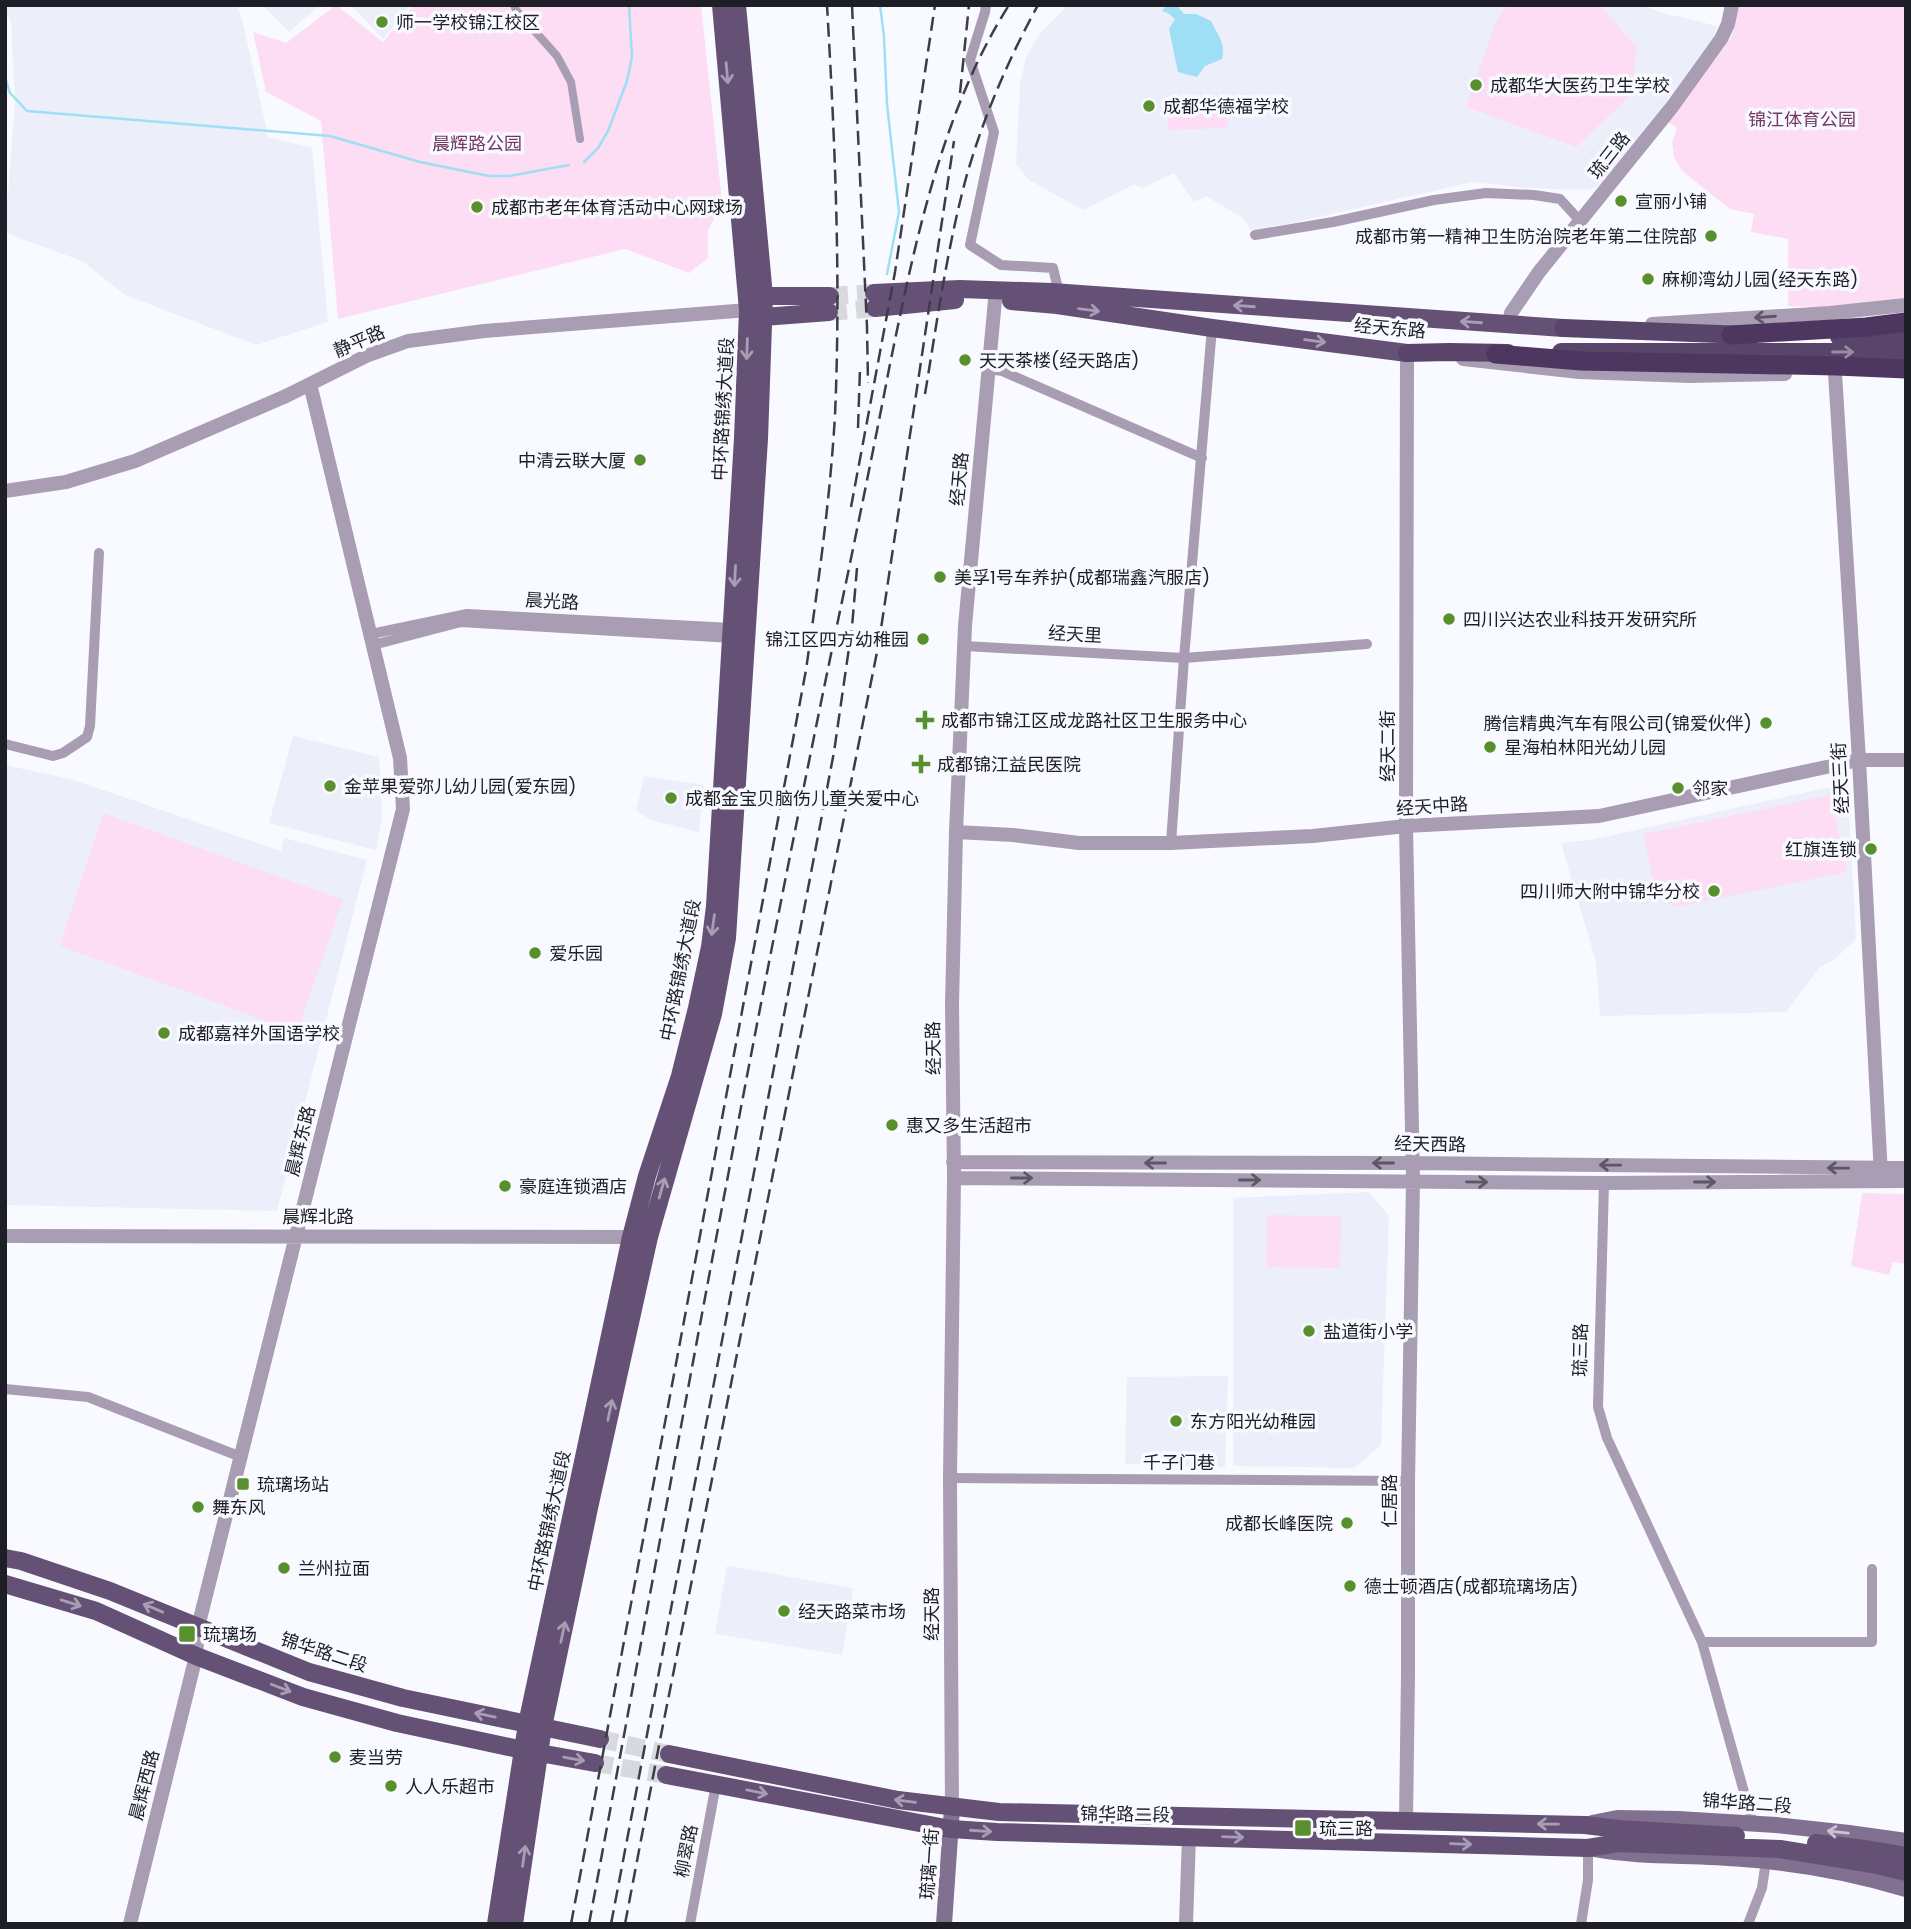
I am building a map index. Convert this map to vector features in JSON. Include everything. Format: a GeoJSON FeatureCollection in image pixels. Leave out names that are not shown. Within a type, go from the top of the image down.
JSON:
{"type":"FeatureCollection","features":[{"type":"Feature","properties":{"kind":"highway"},"geometry":{"type":"LineString","coordinates":[[1731,335],[1906,322]]}},
{"type":"Feature","properties":{"kind":"highway","name":"经天东路"},"geometry":{"type":"LineString","coordinates":[[1563,328],[1731,335],[1906,337]]}},
{"type":"Feature","properties":{"kind":"highway","name":"经天东路"},"geometry":{"type":"LineString","coordinates":[[1407,353],[1906,352]]}},
{"type":"Feature","properties":{"kind":"highway"},"geometry":{"type":"LineString","coordinates":[[1496,354],[1581,361],[1906,370]]}},
{"type":"Feature","properties":{"kind":"main road","name":"中环路锦绣大道段"},"geometry":{"type":"LineString","coordinates":[[535,1726],[589,1508],[649,1237],[713,1014],[727,938],[759,439],[756,314],[721,5]]}},
{"type":"Feature","properties":{"kind":"main road"},"geometry":{"type":"LineString","coordinates":[[737,5],[764,296],[756,314]]}},
{"type":"Feature","properties":{"kind":"main road","name":"经天东路"},"geometry":{"type":"LineString","coordinates":[[875,300],[960,289],[1212,328],[1407,353]]}},
{"type":"Feature","properties":{"kind":"main road","name":"经天东路"},"geometry":{"type":"LineString","coordinates":[[996,295],[1059,293],[1563,328]]}},
{"type":"Feature","properties":{"kind":"main road"},"geometry":{"type":"LineString","coordinates":[[756,314],[830,304],[764,296]]}},
{"type":"Feature","properties":{"kind":"main road","name":"中环路锦绣大道段"},"geometry":{"type":"LineString","coordinates":[[496,1924],[631,1237],[647,1175],[680,1076],[698,1008],[710,947],[715,906],[743,438],[756,314]]}},
{"type":"Feature","properties":{"kind":"main road","name":"锦华路二段"},"geometry":{"type":"LineString","coordinates":[[5,1558],[110,1591],[309,1672],[403,1698],[600,1739]]}},
{"type":"Feature","properties":{"kind":"main road"},"geometry":{"type":"LineString","coordinates":[[5,1584],[96,1611],[197,1656],[303,1696],[397,1723],[595,1763]]}},
{"type":"Feature","properties":{"kind":"main road","name":"中环路锦绣大道段"},"geometry":{"type":"LineString","coordinates":[[514,1924],[531,1751]]}},
{"type":"Feature","properties":{"kind":"main road","name":"锦华路二段"},"geometry":{"type":"LineString","coordinates":[[669,1754],[898,1800],[999,1812],[1585,1825],[1774,1839],[1839,1852]]}},
{"type":"Feature","properties":{"kind":"main road","name":"锦华路二段"},"geometry":{"type":"LineString","coordinates":[[666,1775],[951,1829],[1588,1848],[1617,1853],[1766,1861],[1874,1880],[1906,1889]]}},
{"type":"Feature","properties":{"kind":"main road","name":"琉璃一街"},"geometry":{"type":"LineString","coordinates":[[944,1924],[952,1808]]}},
{"type":"Feature","properties":{"kind":"main road","name":"锦华路二段"},"geometry":{"type":"LineString","coordinates":[[1585,1825],[1617,1818],[1753,1824],[1849,1833],[1906,1842]]}},
{"type":"Feature","properties":{"kind":"main road","name":"锦华路二段"},"geometry":{"type":"LineString","coordinates":[[1588,1848],[1618,1843],[1839,1852]]}},
{"type":"Feature","properties":{"kind":"main road"},"geometry":{"type":"LineString","coordinates":[[1839,1852],[1906,1856]]}},
{"type":"Feature","properties":{"kind":"main road"},"geometry":{"type":"LineString","coordinates":[[1839,1852],[1906,1871]]}},
{"type":"Feature","properties":{"kind":"street"},"geometry":{"type":"LineString","coordinates":[[514,5],[557,56],[571,82],[580,139]]}},
{"type":"Feature","properties":{"kind":"street"},"geometry":{"type":"LineString","coordinates":[[986,5],[970,60],[994,132],[970,246],[1001,265],[1053,268],[1059,293]]}},
{"type":"Feature","properties":{"kind":"street","name":"琉三路"},"geometry":{"type":"LineString","coordinates":[[1509,324],[1511,313],[1539,272],[1672,107],[1721,39],[1732,5]]}},
{"type":"Feature","properties":{"kind":"street"},"geometry":{"type":"LineString","coordinates":[[1255,235],[1333,222],[1434,200],[1486,193],[1560,199],[1581,222]]}},
{"type":"Feature","properties":{"kind":"street","name":"经天路"},"geometry":{"type":"LineString","coordinates":[[952,1808],[950,1478],[954,1178],[952,1004],[956,832],[965,646],[996,295]]}},
{"type":"Feature","properties":{"kind":"street"},"geometry":{"type":"LineString","coordinates":[[1563,328],[1830,313],[1906,305]]}},
{"type":"Feature","properties":{"kind":"street","name":"静平路"},"geometry":{"type":"LineString","coordinates":[[5,491],[66,482],[135,460],[310,384],[366,356],[408,341],[484,331],[756,314]]}},
{"type":"Feature","properties":{"kind":"street"},"geometry":{"type":"LineString","coordinates":[[1171,843],[1212,328]]}},
{"type":"Feature","properties":{"kind":"street"},"geometry":{"type":"LineString","coordinates":[[1407,353],[1579,372],[1690,376],[1906,370]]}},
{"type":"Feature","properties":{"kind":"street","name":"经天二街"},"geometry":{"type":"LineString","coordinates":[[1407,353],[1406,826],[1413,1181]]}},
{"type":"Feature","properties":{"kind":"street"},"geometry":{"type":"LineString","coordinates":[[989,369],[1002,371],[1202,458]]}},
{"type":"Feature","properties":{"kind":"street","name":"经天三街"},"geometry":{"type":"LineString","coordinates":[[1835,373],[1881,1175]]}},
{"type":"Feature","properties":{"kind":"street","name":"晨辉东路"},"geometry":{"type":"LineString","coordinates":[[197,1656],[198,1628],[403,809],[400,758],[310,384]]}},
{"type":"Feature","properties":{"kind":"street"},"geometry":{"type":"LineString","coordinates":[[5,744],[53,756],[63,753],[87,737],[90,726],[99,553]]}},
{"type":"Feature","properties":{"kind":"street","name":"晨光路"},"geometry":{"type":"LineString","coordinates":[[372,639],[467,614],[732,633]]}},
{"type":"Feature","properties":{"kind":"street","name":"经天里"},"geometry":{"type":"LineString","coordinates":[[965,646],[1184,658],[1367,643]]}},
{"type":"Feature","properties":{"kind":"street","name":"经天中路"},"geometry":{"type":"LineString","coordinates":[[956,832],[1079,843],[1171,843],[1312,836],[1406,826],[1599,816],[1859,760],[1906,760]]}},
{"type":"Feature","properties":{"kind":"street","name":"经天西路"},"geometry":{"type":"LineString","coordinates":[[954,1162],[1412,1163],[1881,1175],[1906,1181]]}},
{"type":"Feature","properties":{"kind":"street","name":"经天西路"},"geometry":{"type":"LineString","coordinates":[[954,1178],[1604,1183],[1881,1175],[1906,1168]]}},
{"type":"Feature","properties":{"kind":"street","name":"仁居路"},"geometry":{"type":"LineString","coordinates":[[1406,1821],[1413,1181]]}},
{"type":"Feature","properties":{"kind":"street","name":"琉三路"},"geometry":{"type":"LineString","coordinates":[[1604,1183],[1598,1407],[1607,1438],[1702,1642],[1753,1824]]}},
{"type":"Feature","properties":{"kind":"street","name":"晨辉北路"},"geometry":{"type":"LineString","coordinates":[[5,1236],[631,1237]]}},
{"type":"Feature","properties":{"kind":"street"},"geometry":{"type":"LineString","coordinates":[[5,1390],[88,1397],[241,1457]]}},
{"type":"Feature","properties":{"kind":"street","name":"千子门巷"},"geometry":{"type":"LineString","coordinates":[[950,1478],[1408,1481]]}},
{"type":"Feature","properties":{"kind":"street"},"geometry":{"type":"LineString","coordinates":[[1702,1642],[1872,1642],[1872,1569]]}},
{"type":"Feature","properties":{"kind":"street","name":"晨辉西路"},"geometry":{"type":"LineString","coordinates":[[130,1924],[197,1656]]}},
{"type":"Feature","properties":{"kind":"street","name":"柳翠路"},"geometry":{"type":"LineString","coordinates":[[690,1924],[716,1784]]}},
{"type":"Feature","properties":{"kind":"street"},"geometry":{"type":"LineString","coordinates":[[1186,1924],[1189,1836]]}},
{"type":"Feature","properties":{"kind":"street"},"geometry":{"type":"LineString","coordinates":[[1581,1924],[1588,1880],[1588,1848]]}},
{"type":"Feature","properties":{"kind":"street"},"geometry":{"type":"LineString","coordinates":[[1748,1924],[1762,1888],[1766,1861]]}},
{"type":"Feature","properties":{"kind":"shaded area"},"geometry":{"type":"Polygon","coordinates":[[[5,5],[237,5],[268,137],[312,148],[328,322],[256,345],[125,295],[82,261],[5,231],[15,103],[11,22],[5,5]]]}},
{"type":"Feature","properties":{"kind":"shaded area"},"geometry":{"type":"Polygon","coordinates":[[[262,5],[320,5],[289,32],[262,5]]]}},
{"type":"Feature","properties":{"kind":"shaded area","name":"师一学校锦江校区"},"geometry":{"type":"Polygon","coordinates":[[[351,5],[411,5],[383,39],[351,5]]]}},
{"type":"Feature","properties":{"kind":"shaded area","name":"成都华大医药卫生学校"},"geometry":{"type":"Polygon","coordinates":[[[1068,5],[1641,5],[1717,26],[1713,38],[1607,183],[1589,190],[1524,188],[1473,182],[1250,230],[1243,218],[1206,196],[1194,202],[1174,173],[1143,188],[1133,185],[1083,210],[1029,180],[1016,164],[1020,85],[1026,57],[1040,33],[1068,5]]]}},
{"type":"Feature","properties":{"kind":"shaded area","name":"金苹果爱弥儿幼儿园(爱东园)"},"geometry":{"type":"Polygon","coordinates":[[[293,736],[379,757],[382,815],[376,850],[269,823],[293,736]]]}},
{"type":"Feature","properties":{"kind":"shaded area","name":"成都嘉祥外国语学校"},"geometry":{"type":"Polygon","coordinates":[[[5,765],[74,780],[281,851],[284,838],[367,860],[277,1211],[5,1205],[5,765]]]}},
{"type":"Feature","properties":{"kind":"shaded area","name":"成都金宝贝脑伤儿童关爱中心"},"geometry":{"type":"Polygon","coordinates":[[[644,776],[704,785],[699,832],[651,820],[636,811],[644,776]]]}},
{"type":"Feature","properties":{"kind":"shaded area","name":"四川师大附中锦华分校"},"geometry":{"type":"Polygon","coordinates":[[[1839,785],[1848,792],[1856,939],[1835,959],[1820,967],[1786,1012],[1600,1016],[1596,962],[1561,843],[1591,840],[1839,785]]]}},
{"type":"Feature","properties":{"kind":"shaded area","name":"盐道街小学"},"geometry":{"type":"Polygon","coordinates":[[[1369,1192],[1389,1216],[1381,1445],[1354,1468],[1233,1466],[1233,1198],[1369,1192]]]}},
{"type":"Feature","properties":{"kind":"shaded area","name":"东方阳光幼稚园"},"geometry":{"type":"Polygon","coordinates":[[[1228,1376],[1225,1467],[1125,1464],[1127,1377],[1228,1376]]]}},
{"type":"Feature","properties":{"kind":"shaded area","name":"经天路菜市场"},"geometry":{"type":"Polygon","coordinates":[[[727,1566],[853,1588],[842,1655],[715,1634],[727,1566]]]}},
{"type":"Feature","properties":{"kind":"green space","name":"晨辉路公园"},"geometry":{"type":"Polygon","coordinates":[[[336,5],[383,42],[414,5],[701,5],[722,202],[708,231],[708,258],[689,273],[625,249],[338,319],[321,121],[266,92],[253,32],[286,43],[336,5]]]}},
{"type":"Feature","properties":{"kind":"green space"},"geometry":{"type":"Polygon","coordinates":[[[1506,5],[1600,5],[1637,48],[1630,96],[1576,147],[1466,107],[1495,23],[1506,5]]]}},
{"type":"Feature","properties":{"kind":"green space","name":"锦江体育公园"},"geometry":{"type":"Polygon","coordinates":[[[1738,5],[1906,5],[1906,310],[1788,306],[1788,239],[1751,232],[1754,214],[1730,209],[1682,171],[1674,157],[1672,142],[1677,128],[1667,121],[1732,35],[1738,5]]]}},
{"type":"Feature","properties":{"kind":"green space"},"geometry":{"type":"Polygon","coordinates":[[[1227,102],[1228,128],[1168,130],[1168,103],[1227,102]]]}},
{"type":"Feature","properties":{"kind":"green space"},"geometry":{"type":"Polygon","coordinates":[[[1831,795],[1847,872],[1677,907],[1656,897],[1644,834],[1831,795]]]}},
{"type":"Feature","properties":{"kind":"green space"},"geometry":{"type":"Polygon","coordinates":[[[103,813],[343,900],[297,1032],[60,946],[103,813]]]}},
{"type":"Feature","properties":{"kind":"green space"},"geometry":{"type":"Polygon","coordinates":[[[1862,1193],[1906,1194],[1906,1264],[1893,1262],[1889,1275],[1851,1266],[1862,1193]]]}},
{"type":"Feature","properties":{"kind":"green space"},"geometry":{"type":"Polygon","coordinates":[[[1267,1215],[1341,1216],[1340,1268],[1266,1267],[1267,1215]]]}},
{"type":"Feature","properties":{"kind":"water"},"geometry":{"type":"Polygon","coordinates":[[[1167,5],[1179,5],[1184,14],[1196,14],[1211,21],[1221,39],[1222,59],[1205,66],[1197,77],[1178,72],[1169,29],[1175,19],[1162,11],[1167,5]]]}},
{"type":"Feature","properties":{"kind":"waterway"},"geometry":{"type":"LineString","coordinates":[[584,162],[598,148],[608,131],[627,81],[632,57],[629,5]]}},
{"type":"Feature","properties":{"kind":"waterway"},"geometry":{"type":"LineString","coordinates":[[880,5],[899,212],[887,274]]}},
{"type":"Feature","properties":{"kind":"waterway"},"geometry":{"type":"LineString","coordinates":[[5,77],[10,93],[27,111],[330,136],[420,162],[489,176],[509,176],[569,165]]}},
{"type":"Feature","properties":{"kind":"tunnel"},"geometry":{"type":"LineString","coordinates":[[830,296],[874,293]]}},
{"type":"Feature","properties":{"kind":"tunnel"},"geometry":{"type":"LineString","coordinates":[[829,312],[875,308]]}},
{"type":"Feature","properties":{"kind":"tunnel"},"geometry":{"type":"LineString","coordinates":[[600,1739],[669,1754]]}},
{"type":"Feature","properties":{"kind":"tunnel"},"geometry":{"type":"LineString","coordinates":[[595,1763],[666,1775]]}},
{"type":"Feature","properties":{"kind":"railway"},"geometry":{"type":"LineString","coordinates":[[571,1924],[806,670],[819,575],[833,447],[837,364],[836,210],[827,5]]}},
{"type":"Feature","properties":{"kind":"railway"},"geometry":{"type":"LineString","coordinates":[[852,5],[868,383]]}},
{"type":"Feature","properties":{"kind":"railway"},"geometry":{"type":"LineString","coordinates":[[851,507],[895,272],[935,5]]}},
{"type":"Feature","properties":{"kind":"railway"},"geometry":{"type":"LineString","coordinates":[[960,93],[969,5]]}},
{"type":"Feature","properties":{"kind":"railway"},"geometry":{"type":"LineString","coordinates":[[589,1924],[746,1079],[909,276],[920,228],[948,135],[985,46],[1009,5]]}},
{"type":"Feature","properties":{"kind":"railway"},"geometry":{"type":"LineString","coordinates":[[925,394],[948,259],[966,178],[997,90],[1038,5]]}},
{"type":"Feature","properties":{"kind":"railway"},"geometry":{"type":"LineString","coordinates":[[625,1924],[879,642],[954,141]]}},
{"type":"Feature","properties":{"kind":"railway"},"geometry":{"type":"LineString","coordinates":[[858,428],[860,369]]}},
{"type":"Feature","properties":{"kind":"railway"},"geometry":{"type":"LineString","coordinates":[[611,1924],[834,752],[852,627],[857,568]]}},
{"type":"Feature","properties":{"kind":"place","name":"师一学校锦江校区"},"geometry":{"type":"Point","coordinates":[382,22]}},
{"type":"Feature","properties":{"kind":"place","name":"成都华大医药卫生学校"},"geometry":{"type":"Point","coordinates":[1476,85]}},
{"type":"Feature","properties":{"kind":"place","name":"成都华德福学校"},"geometry":{"type":"Point","coordinates":[1149,106]}},
{"type":"Feature","properties":{"kind":"place","name":"宣丽小铺"},"geometry":{"type":"Point","coordinates":[1621,201]}},
{"type":"Feature","properties":{"kind":"place","name":"成都市老年体育活动中心网球场"},"geometry":{"type":"Point","coordinates":[477,207]}},
{"type":"Feature","properties":{"kind":"place","name":"成都市第一精神卫生防治院老年第二住院部"},"geometry":{"type":"Point","coordinates":[1711,236]}},
{"type":"Feature","properties":{"kind":"place","name":"麻柳湾幼儿园(经天东路)"},"geometry":{"type":"Point","coordinates":[1648,279]}},
{"type":"Feature","properties":{"kind":"place","name":"天天茶楼(经天路店)"},"geometry":{"type":"Point","coordinates":[965,360]}},
{"type":"Feature","properties":{"kind":"place","name":"中清云联大厦"},"geometry":{"type":"Point","coordinates":[640,460]}},
{"type":"Feature","properties":{"kind":"place","name":"美孚1号车养护(成都瑞鑫汽服店)"},"geometry":{"type":"Point","coordinates":[940,577]}},
{"type":"Feature","properties":{"kind":"place","name":"四川兴达农业科技开发研究所"},"geometry":{"type":"Point","coordinates":[1449,619]}},
{"type":"Feature","properties":{"kind":"place","name":"锦江区四方幼稚园"},"geometry":{"type":"Point","coordinates":[923,639]}},
{"type":"Feature","properties":{"kind":"place","name":"成都市锦江区成龙路社区卫生服务中心"},"geometry":{"type":"Point","coordinates":[925,720]}},
{"type":"Feature","properties":{"kind":"place","name":"腾信精典汽车有限公司(锦爱伙伴)"},"geometry":{"type":"Point","coordinates":[1766,723]}},
{"type":"Feature","properties":{"kind":"place","name":"星海柏林阳光幼儿园"},"geometry":{"type":"Point","coordinates":[1490,747]}},
{"type":"Feature","properties":{"kind":"place","name":"成都锦江益民医院"},"geometry":{"type":"Point","coordinates":[921,764]}},
{"type":"Feature","properties":{"kind":"place","name":"金苹果爱弥儿幼儿园(爱东园)"},"geometry":{"type":"Point","coordinates":[330,786]}},
{"type":"Feature","properties":{"kind":"place","name":"邻家"},"geometry":{"type":"Point","coordinates":[1678,788]}},
{"type":"Feature","properties":{"kind":"place","name":"成都金宝贝脑伤儿童关爱中心"},"geometry":{"type":"Point","coordinates":[671,798]}},
{"type":"Feature","properties":{"kind":"place","name":"红旗连锁"},"geometry":{"type":"Point","coordinates":[1871,849]}},
{"type":"Feature","properties":{"kind":"place","name":"四川师大附中锦华分校"},"geometry":{"type":"Point","coordinates":[1714,891]}},
{"type":"Feature","properties":{"kind":"place","name":"爱乐园"},"geometry":{"type":"Point","coordinates":[535,953]}},
{"type":"Feature","properties":{"kind":"place","name":"成都嘉祥外国语学校"},"geometry":{"type":"Point","coordinates":[164,1033]}},
{"type":"Feature","properties":{"kind":"place","name":"惠又多生活超市"},"geometry":{"type":"Point","coordinates":[892,1125]}},
{"type":"Feature","properties":{"kind":"place","name":"豪庭连锁酒店"},"geometry":{"type":"Point","coordinates":[505,1186]}},
{"type":"Feature","properties":{"kind":"place","name":"盐道街小学"},"geometry":{"type":"Point","coordinates":[1309,1331]}},
{"type":"Feature","properties":{"kind":"place","name":"东方阳光幼稚园"},"geometry":{"type":"Point","coordinates":[1176,1421]}},
{"type":"Feature","properties":{"kind":"place","name":"琉璃场站"},"geometry":{"type":"Point","coordinates":[243,1484]}},
{"type":"Feature","properties":{"kind":"place","name":"舞东风"},"geometry":{"type":"Point","coordinates":[198,1507]}},
{"type":"Feature","properties":{"kind":"place","name":"成都长峰医院"},"geometry":{"type":"Point","coordinates":[1347,1523]}},
{"type":"Feature","properties":{"kind":"place","name":"兰州拉面"},"geometry":{"type":"Point","coordinates":[284,1568]}},
{"type":"Feature","properties":{"kind":"place","name":"德士顿酒店(成都琉璃场店)"},"geometry":{"type":"Point","coordinates":[1350,1586]}},
{"type":"Feature","properties":{"kind":"place","name":"经天路菜市场"},"geometry":{"type":"Point","coordinates":[784,1611]}},
{"type":"Feature","properties":{"kind":"place","name":"琉璃场"},"geometry":{"type":"Point","coordinates":[187,1634]}},
{"type":"Feature","properties":{"kind":"place","name":"麦当劳"},"geometry":{"type":"Point","coordinates":[335,1757]}},
{"type":"Feature","properties":{"kind":"place","name":"人人乐超市"},"geometry":{"type":"Point","coordinates":[391,1786]}},
{"type":"Feature","properties":{"kind":"place","name":"琉三路"},"geometry":{"type":"Point","coordinates":[1303,1828]}}]}
